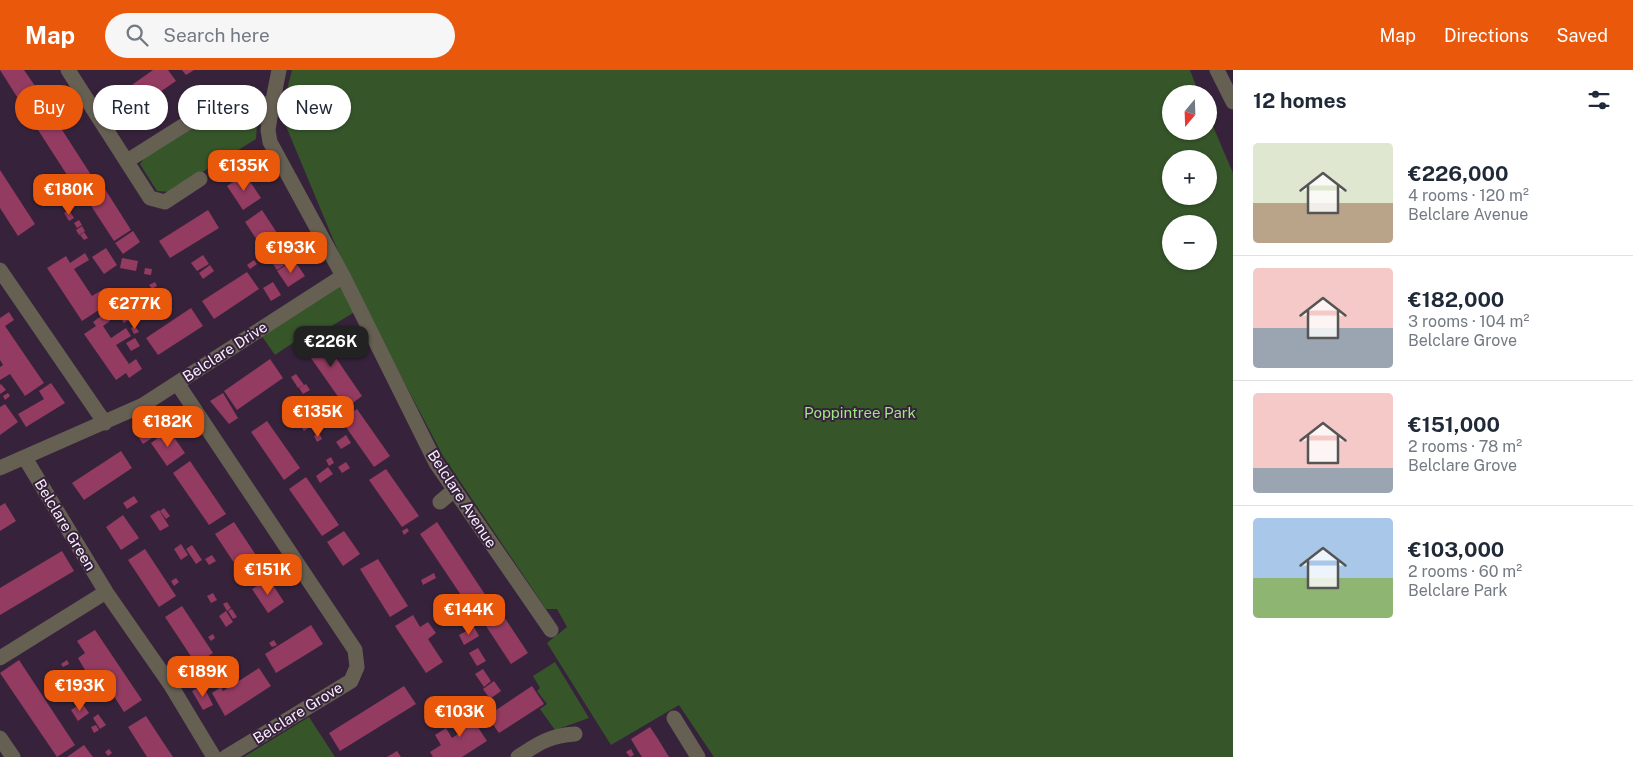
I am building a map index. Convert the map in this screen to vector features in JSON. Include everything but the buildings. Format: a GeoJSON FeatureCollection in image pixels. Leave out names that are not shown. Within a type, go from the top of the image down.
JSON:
{"type":"FeatureCollection","features":[{"type":"Feature","properties":{"kind":"street"},"geometry":{"type":"LineString","coordinates":[[68,70],[150,198],[165,202],[200,179]]}},
{"type":"Feature","properties":{"kind":"street","name":"Belclare Avenue"},"geometry":{"type":"LineString","coordinates":[[279,70],[268,130],[270,142],[342,276],[436,463],[550,630]]}},
{"type":"Feature","properties":{"kind":"street"},"geometry":{"type":"LineString","coordinates":[[1217,70],[1233,102]]}},
{"type":"Feature","properties":{"kind":"street"},"geometry":{"type":"LineString","coordinates":[[127,161],[227,98],[272,105]]}},
{"type":"Feature","properties":{"kind":"street"},"geometry":{"type":"LineString","coordinates":[[0,270],[106,423]]}},
{"type":"Feature","properties":{"kind":"street","name":"Belclare Drive"},"geometry":{"type":"LineString","coordinates":[[0,468],[106,423],[143,404],[342,276]]}},
{"type":"Feature","properties":{"kind":"street","name":"Belclare Grove"},"geometry":{"type":"LineString","coordinates":[[177,383],[355,650],[357,667],[351,681],[226,757]]}},
{"type":"Feature","properties":{"kind":"street","name":"Belclare Green"},"geometry":{"type":"LineString","coordinates":[[25,458],[106,592],[172,688],[214,757]]}},
{"type":"Feature","properties":{"kind":"street"},"geometry":{"type":"LineString","coordinates":[[440,502],[454,490]]}},
{"type":"Feature","properties":{"kind":"street"},"geometry":{"type":"LineString","coordinates":[[0,658],[106,592]]}},
{"type":"Feature","properties":{"kind":"street"},"geometry":{"type":"LineString","coordinates":[[674,718],[698,757]]}},
{"type":"Feature","properties":{"kind":"street"},"geometry":{"type":"LineString","coordinates":[[518,757],[542,740],[561,734],[575,734]]}},
{"type":"Feature","properties":{"kind":"street"},"geometry":{"type":"LineString","coordinates":[[0,738],[12,757]]}},
{"type":"Feature","properties":{"kind":"green space","name":"Poppintree Park"},"geometry":{"type":"Polygon","coordinates":[[[292,70],[1190,70],[1196,85],[1162,85],[1162,140],[1218,140],[1218,138],[1233,173],[1233,757],[714,757],[679,705],[611,745],[547,643],[567,627],[557,609],[546,609],[443,456],[348,275],[288,130],[351,130],[351,85],[288,85],[292,70]]]}},
{"type":"Feature","properties":{"kind":"green space"},"geometry":{"type":"Polygon","coordinates":[[[184,130],[257,130],[256,139],[170,192],[157,191],[140,164],[148,153],[184,130]]]}},
{"type":"Feature","properties":{"kind":"green space"},"geometry":{"type":"Polygon","coordinates":[[[341,279],[358,310],[320,333],[316,327],[275,355],[259,332],[341,279]]]}},
{"type":"Feature","properties":{"kind":"green space"},"geometry":{"type":"Polygon","coordinates":[[[555,662],[589,718],[555,730],[540,709],[547,704],[537,691],[540,688],[533,676],[555,662]]]}},
{"type":"Feature","properties":{"kind":"green space"},"geometry":{"type":"Polygon","coordinates":[[[309,717],[335,757],[244,757],[309,717]]]}}]}
